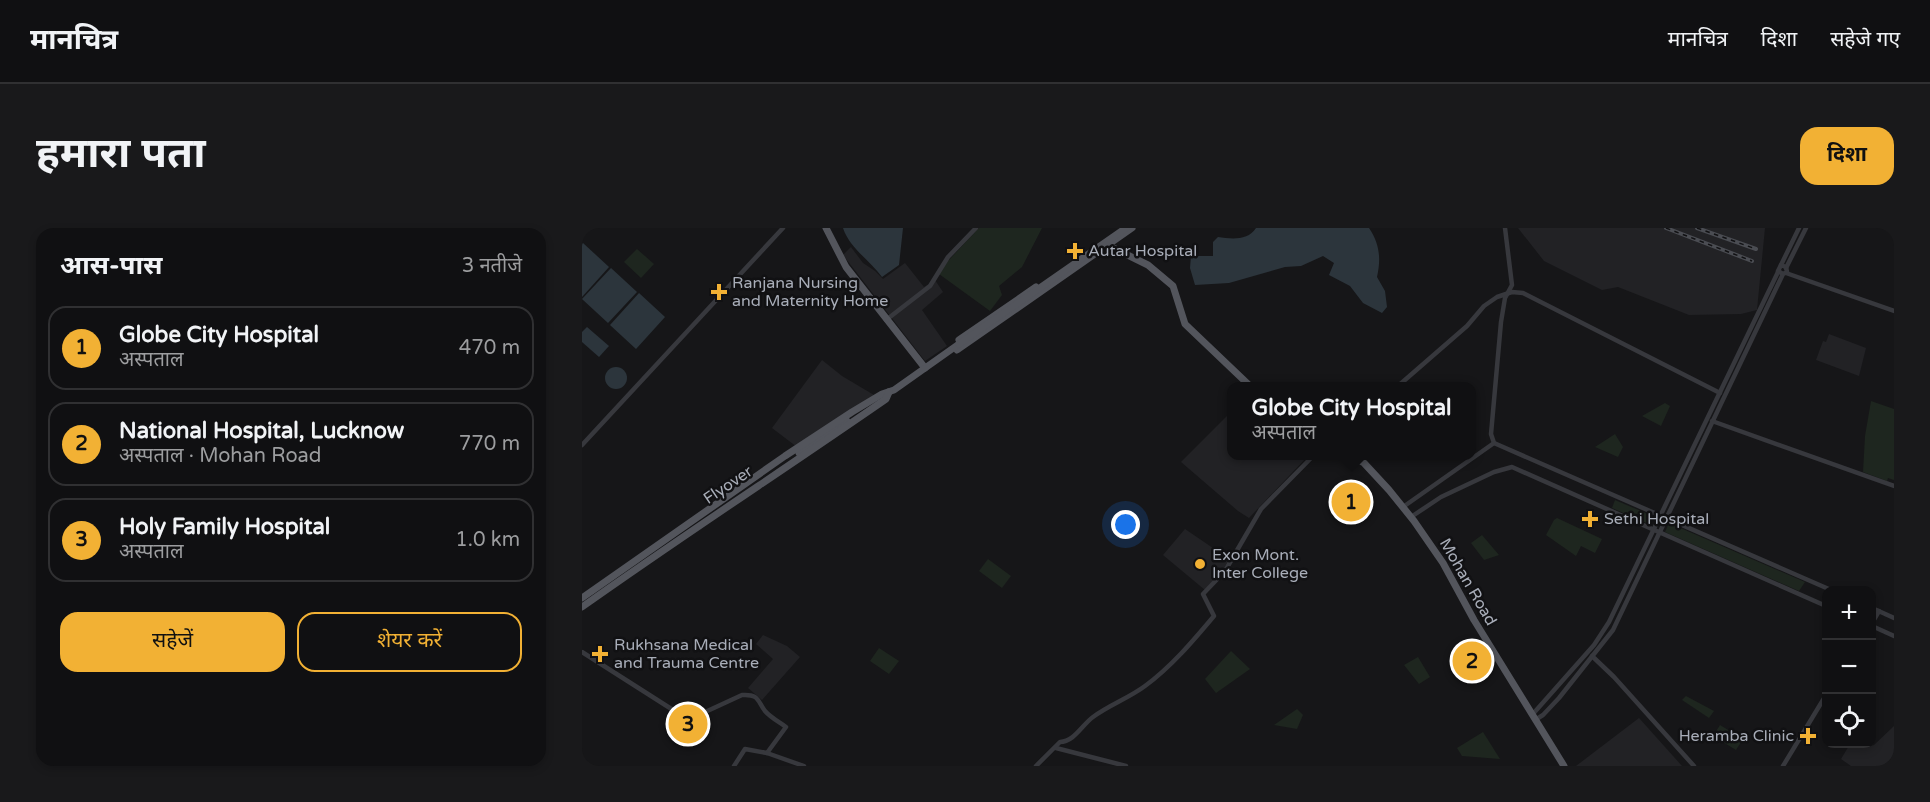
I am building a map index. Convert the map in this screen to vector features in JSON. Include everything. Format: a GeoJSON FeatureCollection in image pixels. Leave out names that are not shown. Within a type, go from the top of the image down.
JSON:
{"type":"FeatureCollection","features":[{"type":"Feature","properties":{"kind":"main road"},"geometry":{"type":"LineString","coordinates":[[825,228],[846,267],[924,367]]}},
{"type":"Feature","properties":{"kind":"main road"},"geometry":{"type":"LineString","coordinates":[[1105,244],[1121,228]]}},
{"type":"Feature","properties":{"kind":"main road"},"geometry":{"type":"LineString","coordinates":[[582,598],[785,456],[852,412],[902,384],[1126,228]]}},
{"type":"Feature","properties":{"kind":"main road"},"geometry":{"type":"LineString","coordinates":[[947,352],[953,352],[990,328],[1105,244],[1132,228]]}},
{"type":"Feature","properties":{"kind":"main road"},"geometry":{"type":"LineString","coordinates":[[1105,244],[1148,265],[1171,284],[1185,324],[1245,382]]}},
{"type":"Feature","properties":{"kind":"main road"},"geometry":{"type":"LineString","coordinates":[[582,605],[836,434],[886,399],[888,393]]}},
{"type":"Feature","properties":{"kind":"main road","name":"Mohan Road"},"geometry":{"type":"LineString","coordinates":[[1358,460],[1364,463],[1402,507],[1443,563],[1474,620],[1564,766]]}},
{"type":"Feature","properties":{"kind":"street"},"geometry":{"type":"LineString","coordinates":[[582,445],[783,228]]}},
{"type":"Feature","properties":{"kind":"street"},"geometry":{"type":"LineString","coordinates":[[886,320],[930,286],[948,257],[976,228]]}},
{"type":"Feature","properties":{"kind":"street"},"geometry":{"type":"LineString","coordinates":[[1505,228],[1512,285],[1507,294],[1501,322],[1491,434],[1494,443],[1822,587]]}},
{"type":"Feature","properties":{"kind":"street"},"geometry":{"type":"LineString","coordinates":[[1799,228],[1778,268],[1894,311]]}},
{"type":"Feature","properties":{"kind":"street"},"geometry":{"type":"LineString","coordinates":[[1533,717],[1588,652],[1609,622],[1707,420],[1723,394],[1806,228]]}},
{"type":"Feature","properties":{"kind":"street"},"geometry":{"type":"LineString","coordinates":[[1404,382],[1467,326],[1484,306],[1497,297],[1512,292],[1523,293],[1723,394]]}},
{"type":"Feature","properties":{"kind":"street"},"geometry":{"type":"LineString","coordinates":[[1533,717],[1543,715],[1564,693],[1613,630],[1713,422],[1723,394]]}},
{"type":"Feature","properties":{"kind":"street"},"geometry":{"type":"LineString","coordinates":[[1707,420],[1894,486]]}},
{"type":"Feature","properties":{"kind":"street"},"geometry":{"type":"LineString","coordinates":[[1476,456],[1494,443]]}},
{"type":"Feature","properties":{"kind":"street"},"geometry":{"type":"LineString","coordinates":[[1520,469],[1525,457]]}},
{"type":"Feature","properties":{"kind":"street"},"geometry":{"type":"LineString","coordinates":[[1036,766],[1060,742],[1065,742],[1076,735],[1090,719],[1143,688],[1191,643],[1214,616],[1203,594],[1225,571],[1261,509],[1309,460]]}},
{"type":"Feature","properties":{"kind":"street"},"geometry":{"type":"LineString","coordinates":[[1402,507],[1470,460]]}},
{"type":"Feature","properties":{"kind":"street"},"geometry":{"type":"LineString","coordinates":[[1411,518],[1430,503],[1494,472],[1512,467],[1822,604]]}},
{"type":"Feature","properties":{"kind":"street"},"geometry":{"type":"LineString","coordinates":[[1876,610],[1894,618]]}},
{"type":"Feature","properties":{"kind":"street"},"geometry":{"type":"LineString","coordinates":[[1876,617],[1879,611]]}},
{"type":"Feature","properties":{"kind":"street"},"geometry":{"type":"LineString","coordinates":[[1876,626],[1894,636]]}},
{"type":"Feature","properties":{"kind":"street"},"geometry":{"type":"LineString","coordinates":[[582,652],[690,719],[742,695],[758,698],[764,710],[786,727],[767,753]]}},
{"type":"Feature","properties":{"kind":"street"},"geometry":{"type":"LineString","coordinates":[[1588,652],[1614,677],[1694,766]]}},
{"type":"Feature","properties":{"kind":"street"},"geometry":{"type":"LineString","coordinates":[[1557,687],[1564,693]]}},
{"type":"Feature","properties":{"kind":"street"},"geometry":{"type":"LineString","coordinates":[[1783,766],[1822,703]]}},
{"type":"Feature","properties":{"kind":"street"},"geometry":{"type":"LineString","coordinates":[[1056,748],[1126,766]]}},
{"type":"Feature","properties":{"kind":"street"},"geometry":{"type":"LineString","coordinates":[[734,766],[745,749],[767,753],[804,766]]}},
{"type":"Feature","properties":{"kind":"shaded area"},"geometry":{"type":"Polygon","coordinates":[[[843,228],[903,228],[899,265],[882,277],[850,242],[843,228]]]}},
{"type":"Feature","properties":{"kind":"shaded area"},"geometry":{"type":"Polygon","coordinates":[[[979,228],[1042,228],[1022,267],[999,286],[1002,295],[990,311],[939,274],[979,228]]]}},
{"type":"Feature","properties":{"kind":"shaded area"},"geometry":{"type":"Polygon","coordinates":[[[1256,228],[1369,228],[1377,246],[1379,264],[1377,277],[1385,291],[1387,307],[1382,313],[1363,303],[1350,286],[1329,275],[1334,263],[1323,256],[1301,266],[1285,267],[1229,283],[1195,285],[1190,268],[1191,256],[1213,256],[1213,242],[1218,237],[1244,237],[1256,228]]]}},
{"type":"Feature","properties":{"kind":"shaded area"},"geometry":{"type":"Polygon","coordinates":[[[1518,228],[1765,228],[1757,310],[1741,314],[1689,315],[1618,287],[1602,290],[1544,261],[1518,228]]]}},
{"type":"Feature","properties":{"kind":"shaded area"},"geometry":{"type":"Polygon","coordinates":[[[582,244],[609,267],[582,297],[582,244]]]}},
{"type":"Feature","properties":{"kind":"shaded area"},"geometry":{"type":"Polygon","coordinates":[[[851,247],[863,263],[883,279],[905,263],[924,287],[935,280],[943,292],[922,310],[947,346],[925,361],[843,255],[851,247]]]}},
{"type":"Feature","properties":{"kind":"shaded area"},"geometry":{"type":"Polygon","coordinates":[[[637,249],[654,264],[641,278],[624,262],[637,249]]]}},
{"type":"Feature","properties":{"kind":"shaded area"},"geometry":{"type":"Polygon","coordinates":[[[611,268],[637,292],[608,323],[582,299],[611,268]]]}},
{"type":"Feature","properties":{"kind":"shaded area"},"geometry":{"type":"Polygon","coordinates":[[[639,293],[665,317],[636,349],[610,325],[639,293]]]}},
{"type":"Feature","properties":{"kind":"shaded area"},"geometry":{"type":"Polygon","coordinates":[[[587,327],[609,346],[599,357],[582,342],[582,332],[587,327]]]}},
{"type":"Feature","properties":{"kind":"shaded area"},"geometry":{"type":"Polygon","coordinates":[[[1829,334],[1866,348],[1859,376],[1816,360],[1823,341],[1826,342],[1829,334]]]}},
{"type":"Feature","properties":{"kind":"shaded area"},"geometry":{"type":"Polygon","coordinates":[[[822,360],[842,376],[874,395],[797,447],[772,428],[822,360]]]}},
{"type":"Feature","properties":{"kind":"shaded area"},"geometry":{"type":"Polygon","coordinates":[[[616,367],[624,370],[627,378],[624,386],[616,389],[608,386],[605,378],[608,370],[616,367]]]}},
{"type":"Feature","properties":{"kind":"shaded area"},"geometry":{"type":"Polygon","coordinates":[[[1871,401],[1894,409],[1894,480],[1888,478],[1887,481],[1863,472],[1865,436],[1871,401]]]}},
{"type":"Feature","properties":{"kind":"shaded area"},"geometry":{"type":"Polygon","coordinates":[[[1665,403],[1670,406],[1661,426],[1642,416],[1665,403]]]}},
{"type":"Feature","properties":{"kind":"shaded area"},"geometry":{"type":"Polygon","coordinates":[[[1227,416],[1227,460],[1304,460],[1249,518],[1181,462],[1227,416]]]}},
{"type":"Feature","properties":{"kind":"shaded area"},"geometry":{"type":"Polygon","coordinates":[[[1615,434],[1623,447],[1618,457],[1595,447],[1615,434]]]}},
{"type":"Feature","properties":{"kind":"shaded area"},"geometry":{"type":"Polygon","coordinates":[[[1615,500],[1655,517],[1651,525],[1612,508],[1615,500]]]}},
{"type":"Feature","properties":{"kind":"shaded area"},"geometry":{"type":"Polygon","coordinates":[[[1557,518],[1602,539],[1595,553],[1581,546],[1576,556],[1546,535],[1557,518]]]}},
{"type":"Feature","properties":{"kind":"shaded area"},"geometry":{"type":"Polygon","coordinates":[[[1669,523],[1805,582],[1799,591],[1665,532],[1669,523]]]}},
{"type":"Feature","properties":{"kind":"shaded area","name":"Exon Mont. Inter College"},"geometry":{"type":"Polygon","coordinates":[[[1185,529],[1229,559],[1223,570],[1205,590],[1163,555],[1185,529]]]}},
{"type":"Feature","properties":{"kind":"shaded area"},"geometry":{"type":"Polygon","coordinates":[[[1482,535],[1499,555],[1484,560],[1471,543],[1482,535]]]}},
{"type":"Feature","properties":{"kind":"shaded area"},"geometry":{"type":"Polygon","coordinates":[[[988,559],[1011,576],[1002,588],[979,571],[988,559]]]}},
{"type":"Feature","properties":{"kind":"shaded area"},"geometry":{"type":"Polygon","coordinates":[[[763,635],[787,646],[800,657],[762,700],[748,688],[773,659],[756,644],[763,635]]]}},
{"type":"Feature","properties":{"kind":"shaded area"},"geometry":{"type":"Polygon","coordinates":[[[879,648],[899,661],[889,674],[870,661],[879,648]]]}},
{"type":"Feature","properties":{"kind":"shaded area"},"geometry":{"type":"Polygon","coordinates":[[[1231,651],[1250,669],[1216,693],[1205,679],[1231,651]]]}},
{"type":"Feature","properties":{"kind":"shaded area"},"geometry":{"type":"Polygon","coordinates":[[[1418,657],[1430,677],[1419,684],[1404,665],[1418,657]]]}},
{"type":"Feature","properties":{"kind":"shaded area"},"geometry":{"type":"Polygon","coordinates":[[[1686,696],[1714,711],[1709,718],[1682,700],[1686,696]]]}},
{"type":"Feature","properties":{"kind":"shaded area"},"geometry":{"type":"Polygon","coordinates":[[[1297,709],[1303,715],[1297,729],[1274,725],[1297,709]]]}},
{"type":"Feature","properties":{"kind":"shaded area"},"geometry":{"type":"Polygon","coordinates":[[[1639,718],[1682,766],[1576,766],[1639,718]]]}},
{"type":"Feature","properties":{"kind":"shaded area"},"geometry":{"type":"Polygon","coordinates":[[[1720,725],[1743,739],[1736,750],[1713,736],[1720,725]]]}},
{"type":"Feature","properties":{"kind":"shaded area"},"geometry":{"type":"Polygon","coordinates":[[[1894,726],[1894,766],[1851,766],[1841,759],[1848,748],[1876,748],[1876,743],[1894,726]]]}},
{"type":"Feature","properties":{"kind":"shaded area"},"geometry":{"type":"Polygon","coordinates":[[[1483,732],[1500,759],[1462,756],[1457,748],[1483,732]]]}},
{"type":"Feature","properties":{"kind":"railway"},"geometry":{"type":"LineString","coordinates":[[1666,228],[1752,261]]}},
{"type":"Feature","properties":{"kind":"railway"},"geometry":{"type":"LineString","coordinates":[[1697,228],[1756,249]]}},
{"type":"Feature","properties":{"kind":"place","name":"Autar Hospital"},"geometry":{"type":"Point","coordinates":[1075,251]}},
{"type":"Feature","properties":{"kind":"place","name":"Ranjana Nursing and Maternity Home"},"geometry":{"type":"Point","coordinates":[719,292]}},
{"type":"Feature","properties":{"kind":"place","name":"Globe City Hospital"},"geometry":{"type":"Point","coordinates":[1351,502]}},
{"type":"Feature","properties":{"kind":"place","name":"Sethi Hospital"},"geometry":{"type":"Point","coordinates":[1590,519]}},
{"type":"Feature","properties":{"kind":"place","name":"Exon Mont. Inter College"},"geometry":{"type":"Point","coordinates":[1200,564]}},
{"type":"Feature","properties":{"kind":"place","name":"Rukhsana Medical and Trauma Centre"},"geometry":{"type":"Point","coordinates":[600,654]}},
{"type":"Feature","properties":{"kind":"place","name":"National Hospital, Lucknow"},"geometry":{"type":"Point","coordinates":[1472,661]}},
{"type":"Feature","properties":{"kind":"place","name":"Holy Family Hospital"},"geometry":{"type":"Point","coordinates":[688,724]}},
{"type":"Feature","properties":{"kind":"place","name":"Heramba Clinic"},"geometry":{"type":"Point","coordinates":[1808,736]}}]}
